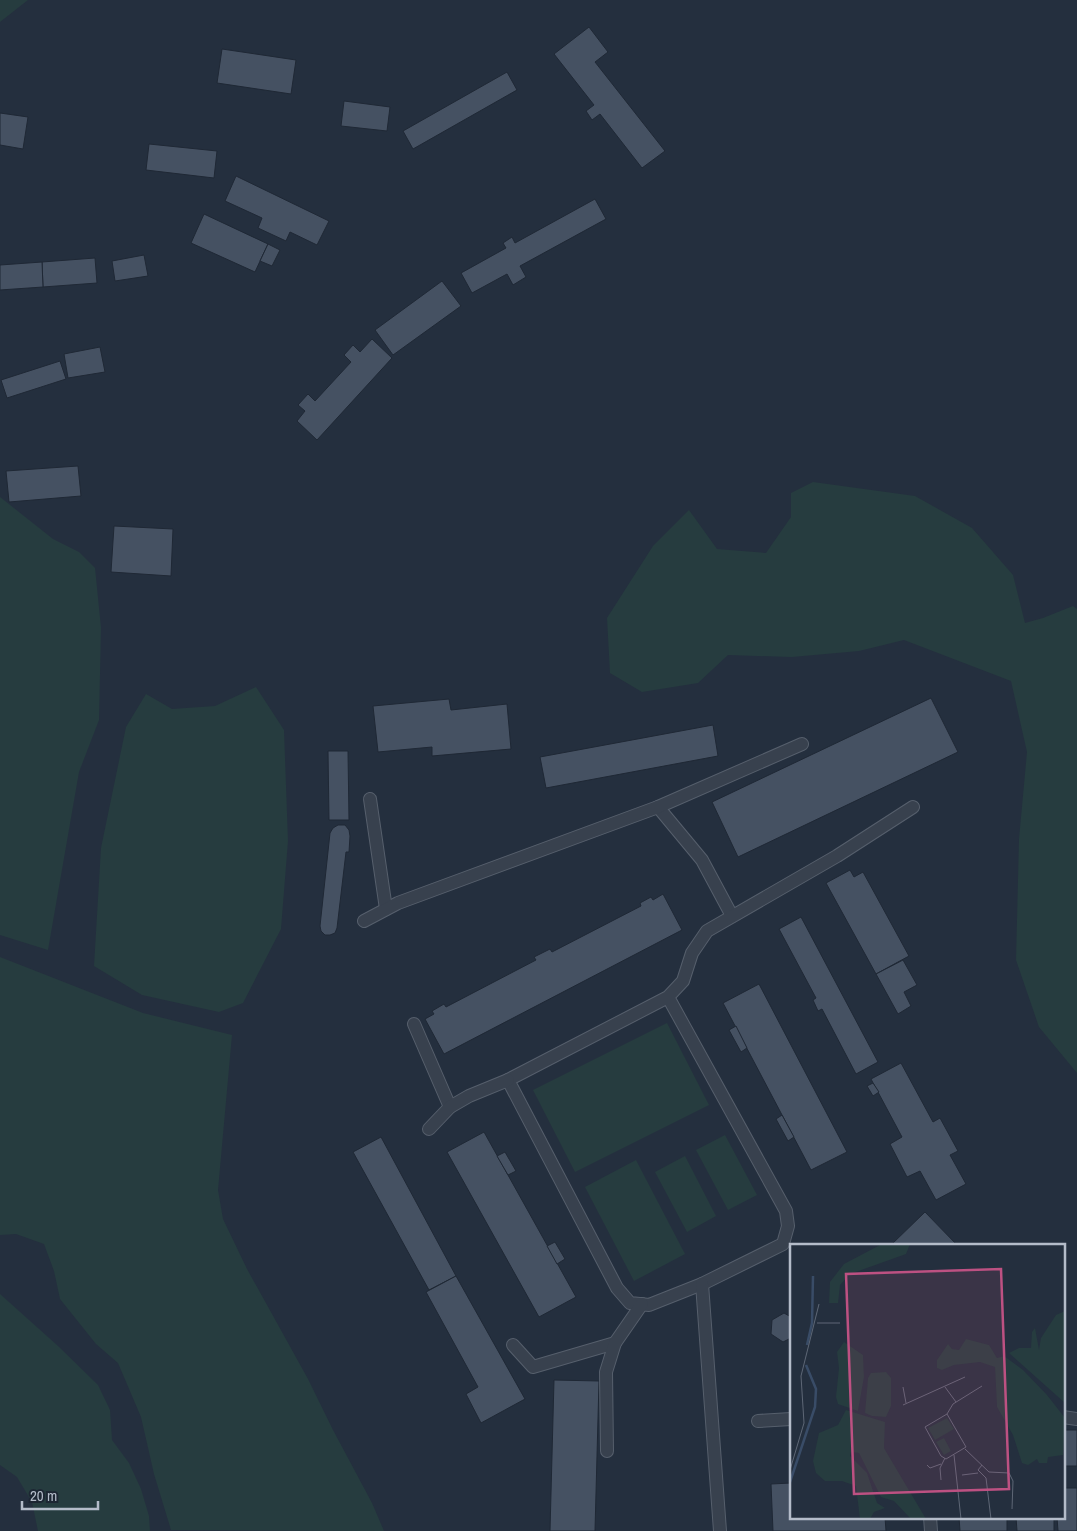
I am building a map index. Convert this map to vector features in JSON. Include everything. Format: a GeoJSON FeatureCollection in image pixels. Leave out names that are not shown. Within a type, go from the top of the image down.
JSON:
{"type":"FeatureCollection","features":[{"type":"Feature","properties":{"kind":"lane"},"geometry":{"type":"LineString","coordinates":[[364,921],[398,903],[658,807],[802,744]]}},
{"type":"Feature","properties":{"kind":"lane"},"geometry":{"type":"LineString","coordinates":[[370,799],[386,909]]}},
{"type":"Feature","properties":{"kind":"lane"},"geometry":{"type":"LineString","coordinates":[[658,807],[702,860],[732,916]]}},
{"type":"Feature","properties":{"kind":"lane"},"geometry":{"type":"LineString","coordinates":[[429,1129],[450,1107],[469,1096],[508,1080],[668,997],[683,981],[692,953],[707,931],[837,856],[913,807]]}},
{"type":"Feature","properties":{"kind":"lane"},"geometry":{"type":"LineString","coordinates":[[508,1080],[617,1288],[630,1303],[649,1305],[787,1248],[788,1226],[786,1212],[668,997]]}},
{"type":"Feature","properties":{"kind":"lane"},"geometry":{"type":"LineString","coordinates":[[414,1024],[450,1107]]}},
{"type":"Feature","properties":{"kind":"lane"},"geometry":{"type":"LineString","coordinates":[[702,1284],[720,1531]]}},
{"type":"Feature","properties":{"kind":"lane"},"geometry":{"type":"LineString","coordinates":[[607,1451],[606,1372],[615,1343],[642,1304]]}},
{"type":"Feature","properties":{"kind":"lane"},"geometry":{"type":"LineString","coordinates":[[513,1344],[533,1367],[615,1343]]}},
{"type":"Feature","properties":{"kind":"lane"},"geometry":{"type":"LineString","coordinates":[[1064,1417],[1077,1419]]}},
{"type":"Feature","properties":{"kind":"lane"},"geometry":{"type":"LineString","coordinates":[[758,1421],[790,1419]]}},
{"type":"Feature","properties":{"kind":"lane"},"geometry":{"type":"LineString","coordinates":[[930,1518],[931,1531]]}},
{"type":"Feature","properties":{"kind":"green space"},"geometry":{"type":"Polygon","coordinates":[[[0,0],[28,0],[0,22],[0,0]]]}},
{"type":"Feature","properties":{"kind":"green space"},"geometry":{"type":"Polygon","coordinates":[[[813,482],[915,496],[972,528],[1013,575],[1025,623],[1073,606],[1077,609],[1077,1073],[1039,1027],[1016,960],[1019,839],[1027,752],[1011,681],[904,640],[859,651],[792,657],[728,655],[698,683],[642,692],[610,673],[607,618],[653,546],[689,510],[717,549],[766,553],[791,517],[791,493],[813,482]]]}},
{"type":"Feature","properties":{"kind":"green space"},"geometry":{"type":"Polygon","coordinates":[[[0,497],[53,539],[79,552],[95,568],[101,628],[99,720],[79,772],[48,950],[0,935],[0,497]]]}},
{"type":"Feature","properties":{"kind":"green space"},"geometry":{"type":"Polygon","coordinates":[[[256,687],[284,730],[288,841],[281,929],[243,1003],[219,1012],[142,995],[94,966],[101,848],[126,727],[146,694],[172,709],[215,706],[256,687]]]}},
{"type":"Feature","properties":{"kind":"green space"},"geometry":{"type":"Polygon","coordinates":[[[0,957],[143,1013],[232,1035],[218,1190],[223,1219],[247,1269],[308,1379],[372,1503],[384,1531],[171,1530],[154,1474],[141,1417],[118,1363],[96,1344],[60,1299],[54,1271],[44,1244],[16,1234],[0,1235],[0,957]]]}},
{"type":"Feature","properties":{"kind":"green space"},"geometry":{"type":"Polygon","coordinates":[[[667,1023],[709,1105],[575,1172],[533,1090],[667,1023]]]}},
{"type":"Feature","properties":{"kind":"green space"},"geometry":{"type":"Polygon","coordinates":[[[725,1135],[757,1195],[728,1210],[696,1150],[725,1135]]]}},
{"type":"Feature","properties":{"kind":"green space"},"geometry":{"type":"Polygon","coordinates":[[[685,1156],[716,1216],[687,1232],[655,1172],[685,1156]]]}},
{"type":"Feature","properties":{"kind":"green space"},"geometry":{"type":"Polygon","coordinates":[[[636,1160],[685,1254],[634,1281],[585,1187],[636,1160]]]}},
{"type":"Feature","properties":{"kind":"green space"},"geometry":{"type":"Polygon","coordinates":[[[0,1294],[98,1385],[110,1410],[112,1440],[129,1463],[141,1489],[149,1516],[150,1531],[38,1531],[32,1502],[17,1477],[0,1465],[0,1294]]]}},
{"type":"Feature","properties":{"kind":"building"},"geometry":{"type":"Polygon","coordinates":[[[589,27],[608,52],[595,62],[665,151],[642,168],[600,114],[592,120],[586,111],[594,105],[554,54],[589,27]]]}},
{"type":"Feature","properties":{"kind":"building"},"geometry":{"type":"Polygon","coordinates":[[[222,49],[296,60],[291,94],[217,83],[222,49]]]}},
{"type":"Feature","properties":{"kind":"building"},"geometry":{"type":"Polygon","coordinates":[[[507,72],[517,90],[413,149],[403,131],[507,72]]]}},
{"type":"Feature","properties":{"kind":"building"},"geometry":{"type":"Polygon","coordinates":[[[344,101],[390,107],[387,131],[341,126],[344,101]]]}},
{"type":"Feature","properties":{"kind":"building"},"geometry":{"type":"Polygon","coordinates":[[[0,113],[28,117],[23,149],[0,145],[0,113]]]}},
{"type":"Feature","properties":{"kind":"building"},"geometry":{"type":"Polygon","coordinates":[[[149,144],[217,151],[214,178],[146,170],[149,144]]]}},
{"type":"Feature","properties":{"kind":"building"},"geometry":{"type":"Polygon","coordinates":[[[236,176],[329,221],[317,245],[290,232],[286,241],[258,228],[262,218],[225,201],[236,176]]]}},
{"type":"Feature","properties":{"kind":"building"},"geometry":{"type":"Polygon","coordinates":[[[595,199],[606,219],[520,266],[526,277],[513,285],[507,274],[472,293],[461,273],[506,248],[503,243],[512,237],[515,243],[595,199]]]}},
{"type":"Feature","properties":{"kind":"building"},"geometry":{"type":"Polygon","coordinates":[[[204,214],[268,244],[255,272],[191,243],[204,214]]]}},
{"type":"Feature","properties":{"kind":"building"},"geometry":{"type":"Polygon","coordinates":[[[268,244],[280,250],[272,266],[260,261],[268,244]]]}},
{"type":"Feature","properties":{"kind":"building"},"geometry":{"type":"Polygon","coordinates":[[[144,255],[148,276],[115,281],[112,261],[144,255]]]}},
{"type":"Feature","properties":{"kind":"building"},"geometry":{"type":"Polygon","coordinates":[[[95,258],[97,283],[43,287],[42,262],[95,258]]]}},
{"type":"Feature","properties":{"kind":"building"},"geometry":{"type":"Polygon","coordinates":[[[42,262],[43,287],[0,290],[0,265],[42,262]]]}},
{"type":"Feature","properties":{"kind":"building"},"geometry":{"type":"Polygon","coordinates":[[[442,281],[461,306],[393,355],[375,330],[442,281]]]}},
{"type":"Feature","properties":{"kind":"building"},"geometry":{"type":"Polygon","coordinates":[[[372,339],[392,358],[317,440],[297,421],[305,411],[298,405],[308,394],[315,401],[351,362],[344,355],[353,345],[360,352],[372,339]]]}},
{"type":"Feature","properties":{"kind":"building"},"geometry":{"type":"Polygon","coordinates":[[[100,347],[105,372],[68,378],[64,354],[100,347]]]}},
{"type":"Feature","properties":{"kind":"building"},"geometry":{"type":"Polygon","coordinates":[[[60,361],[66,379],[7,398],[1,380],[60,361]]]}},
{"type":"Feature","properties":{"kind":"building"},"geometry":{"type":"Polygon","coordinates":[[[78,466],[81,496],[9,502],[6,471],[78,466]]]}},
{"type":"Feature","properties":{"kind":"building"},"geometry":{"type":"Polygon","coordinates":[[[114,526],[173,529],[171,576],[111,572],[114,526]]]}},
{"type":"Feature","properties":{"kind":"building"},"geometry":{"type":"Polygon","coordinates":[[[931,698],[958,752],[738,857],[712,802],[931,698]]]}},
{"type":"Feature","properties":{"kind":"building"},"geometry":{"type":"Polygon","coordinates":[[[449,699],[451,710],[507,704],[511,749],[432,756],[432,747],[378,752],[373,706],[449,699]]]}},
{"type":"Feature","properties":{"kind":"building"},"geometry":{"type":"Polygon","coordinates":[[[713,725],[718,756],[546,788],[540,757],[713,725]]]}},
{"type":"Feature","properties":{"kind":"building"},"geometry":{"type":"Polygon","coordinates":[[[328,751],[348,751],[349,820],[329,820],[328,751]]]}},
{"type":"Feature","properties":{"kind":"building"},"geometry":{"type":"Polygon","coordinates":[[[338,825],[345,825],[349,830],[349,852],[346,852],[337,928],[335,933],[325,935],[321,931],[320,926],[330,833],[338,825]]]}},
{"type":"Feature","properties":{"kind":"building"},"geometry":{"type":"Polygon","coordinates":[[[850,870],[854,877],[863,872],[909,956],[876,974],[826,883],[850,870]]]}},
{"type":"Feature","properties":{"kind":"building"},"geometry":{"type":"Polygon","coordinates":[[[663,894],[682,930],[444,1054],[425,1019],[434,1014],[432,1011],[444,1004],[446,1007],[536,960],[534,957],[550,949],[552,952],[641,906],[640,903],[651,897],[653,900],[663,894]]]}},
{"type":"Feature","properties":{"kind":"building"},"geometry":{"type":"Polygon","coordinates":[[[801,917],[878,1062],[856,1074],[822,1009],[818,1011],[813,1000],[816,998],[779,929],[801,917]]]}},
{"type":"Feature","properties":{"kind":"building"},"geometry":{"type":"Polygon","coordinates":[[[903,960],[917,985],[904,992],[911,1006],[898,1014],[876,974],[903,960]]]}},
{"type":"Feature","properties":{"kind":"building"},"geometry":{"type":"Polygon","coordinates":[[[759,984],[847,1152],[811,1170],[723,1003],[759,984]]]}},
{"type":"Feature","properties":{"kind":"building"},"geometry":{"type":"Polygon","coordinates":[[[736,1026],[747,1048],[741,1052],[729,1030],[736,1026]]]}},
{"type":"Feature","properties":{"kind":"building"},"geometry":{"type":"Polygon","coordinates":[[[901,1063],[933,1122],[940,1118],[958,1151],[950,1155],[966,1184],[936,1200],[920,1171],[907,1177],[890,1144],[902,1137],[871,1079],[901,1063]]]}},
{"type":"Feature","properties":{"kind":"building"},"geometry":{"type":"Polygon","coordinates":[[[873,1083],[879,1092],[873,1096],[867,1086],[873,1083]]]}},
{"type":"Feature","properties":{"kind":"building"},"geometry":{"type":"Polygon","coordinates":[[[782,1115],[794,1137],[788,1141],[776,1119],[782,1115]]]}},
{"type":"Feature","properties":{"kind":"building"},"geometry":{"type":"Polygon","coordinates":[[[484,1132],[576,1297],[539,1317],[447,1152],[484,1132]]]}},
{"type":"Feature","properties":{"kind":"building"},"geometry":{"type":"Polygon","coordinates":[[[381,1137],[456,1276],[429,1290],[353,1152],[381,1137]]]}},
{"type":"Feature","properties":{"kind":"building"},"geometry":{"type":"Polygon","coordinates":[[[505,1152],[516,1171],[508,1175],[497,1156],[505,1152]]]}},
{"type":"Feature","properties":{"kind":"building"},"geometry":{"type":"Polygon","coordinates":[[[925,1212],[956,1244],[892,1244],[925,1212]]]}},
{"type":"Feature","properties":{"kind":"building"},"geometry":{"type":"Polygon","coordinates":[[[555,1242],[565,1259],[557,1264],[547,1246],[555,1242]]]}},
{"type":"Feature","properties":{"kind":"building"},"geometry":{"type":"Polygon","coordinates":[[[456,1276],[525,1399],[481,1423],[466,1394],[478,1387],[426,1292],[456,1276]]]}},
{"type":"Feature","properties":{"kind":"building"},"geometry":{"type":"Polygon","coordinates":[[[784,1313],[790,1316],[790,1338],[783,1342],[771,1334],[772,1320],[784,1313]]]}},
{"type":"Feature","properties":{"kind":"building"},"geometry":{"type":"Polygon","coordinates":[[[554,1380],[599,1381],[595,1531],[550,1531],[554,1380]]]}},
{"type":"Feature","properties":{"kind":"building"},"geometry":{"type":"Polygon","coordinates":[[[1064,1430],[1077,1430],[1077,1466],[1064,1466],[1064,1430]]]}},
{"type":"Feature","properties":{"kind":"building"},"geometry":{"type":"Polygon","coordinates":[[[790,1483],[790,1518],[885,1518],[886,1531],[773,1531],[771,1484],[790,1483]]]}},
{"type":"Feature","properties":{"kind":"building"},"geometry":{"type":"Polygon","coordinates":[[[1064,1488],[1077,1488],[1077,1531],[1058,1531],[1057,1518],[1064,1518],[1064,1488]]]}},
{"type":"Feature","properties":{"kind":"building"},"geometry":{"type":"Polygon","coordinates":[[[959,1518],[1007,1518],[1007,1531],[960,1531],[959,1518]]]}},
{"type":"Feature","properties":{"kind":"building"},"geometry":{"type":"Polygon","coordinates":[[[1016,1518],[1054,1518],[1054,1531],[1017,1531],[1016,1518]]]}}]}
